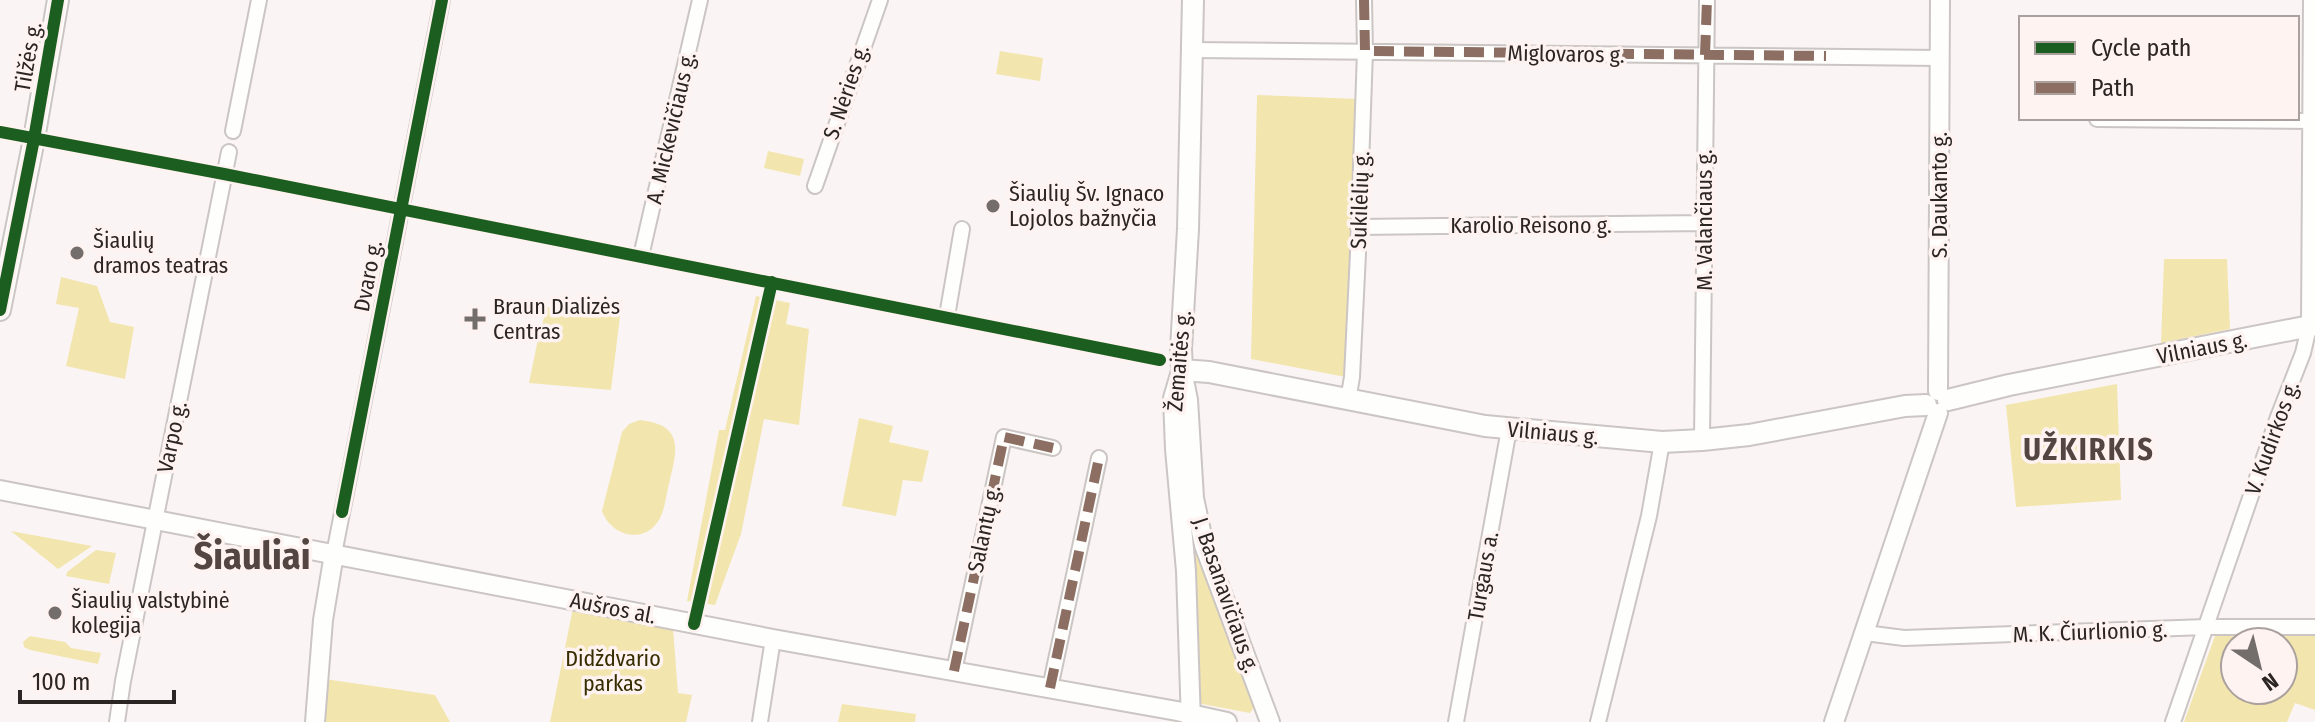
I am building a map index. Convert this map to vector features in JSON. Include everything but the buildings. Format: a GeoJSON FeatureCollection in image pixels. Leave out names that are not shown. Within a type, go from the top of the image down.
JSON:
{"type":"FeatureCollection","features":[{"type":"Feature","properties":{"kind":"highway","name":"Tilžės g."},"geometry":{"type":"LineString","coordinates":[[0,310],[58,0]]}},
{"type":"Feature","properties":{"kind":"highway","name":"Žemaitės g."},"geometry":{"type":"LineString","coordinates":[[1182,370],[1193,0]]}},
{"type":"Feature","properties":{"kind":"highway","name":"Vilniaus g."},"geometry":{"type":"LineString","coordinates":[[1182,370],[1209,372],[1509,429],[1662,442],[1749,435],[1938,402],[2009,385],[2312,326]]}},
{"type":"Feature","properties":{"kind":"main road","name":"S. Daukanto g."},"geometry":{"type":"LineString","coordinates":[[1834,722],[1938,402],[1940,0]]}},
{"type":"Feature","properties":{"kind":"main road","name":"Žemaitės g."},"geometry":{"type":"LineString","coordinates":[[1182,370],[1173,398],[1186,571],[1191,718]]}},
{"type":"Feature","properties":{"kind":"main road","name":"J. Basanavičiaus g."},"geometry":{"type":"LineString","coordinates":[[1182,370],[1188,400],[1194,498],[1204,545],[1270,722]]}},
{"type":"Feature","properties":{"kind":"main road","name":"Aušros al."},"geometry":{"type":"LineString","coordinates":[[0,490],[773,639],[1149,706],[1191,718],[1227,722]]}},
{"type":"Feature","properties":{"kind":"main road","name":"Dvaro g."},"geometry":{"type":"LineString","coordinates":[[315,722],[323,620],[334,554]]}},
{"type":"Feature","properties":{"kind":"main road"},"geometry":{"type":"LineString","coordinates":[[1149,706],[1175,697],[1184,685],[1189,663]]}},
{"type":"Feature","properties":{"kind":"street"},"geometry":{"type":"LineString","coordinates":[[233,131],[259,0]]}},
{"type":"Feature","properties":{"kind":"street","name":"Dvaro g."},"geometry":{"type":"LineString","coordinates":[[334,554],[442,0]]}},
{"type":"Feature","properties":{"kind":"street","name":"A. Mickevičiaus g."},"geometry":{"type":"LineString","coordinates":[[641,256],[700,0]]}},
{"type":"Feature","properties":{"kind":"street","name":"S. Nėries g."},"geometry":{"type":"LineString","coordinates":[[815,186],[880,0]]}},
{"type":"Feature","properties":{"kind":"street","name":"Sukilėlių g."},"geometry":{"type":"LineString","coordinates":[[1348,400],[1352,377],[1358,227],[1364,0]]}},
{"type":"Feature","properties":{"kind":"street","name":"M. Valančiaus g."},"geometry":{"type":"LineString","coordinates":[[1702,440],[1707,0]]}},
{"type":"Feature","properties":{"kind":"street","name":"V. Kudirkos g."},"geometry":{"type":"LineString","coordinates":[[2173,722],[2312,326],[2311,0]]}},
{"type":"Feature","properties":{"kind":"street","name":"Miglovaros g."},"geometry":{"type":"LineString","coordinates":[[1192,50],[1940,58]]}},
{"type":"Feature","properties":{"kind":"street"},"geometry":{"type":"LineString","coordinates":[[2204,120],[2310,121]]}},
{"type":"Feature","properties":{"kind":"street","name":"Varpo g."},"geometry":{"type":"LineString","coordinates":[[117,722],[229,152]]}},
{"type":"Feature","properties":{"kind":"street","name":"Karolio Reisono g."},"geometry":{"type":"LineString","coordinates":[[1358,227],[1704,223]]}},
{"type":"Feature","properties":{"kind":"street"},"geometry":{"type":"LineString","coordinates":[[947,316],[962,229]]}},
{"type":"Feature","properties":{"kind":"street","name":"Turgaus a."},"geometry":{"type":"LineString","coordinates":[[1456,722],[1509,429]]}},
{"type":"Feature","properties":{"kind":"street","name":"Salantų g."},"geometry":{"type":"LineString","coordinates":[[954,671],[1004,437],[1053,448]]}},
{"type":"Feature","properties":{"kind":"street"},"geometry":{"type":"LineString","coordinates":[[1598,722],[1649,516],[1662,442]]}},
{"type":"Feature","properties":{"kind":"street"},"geometry":{"type":"LineString","coordinates":[[1050,688],[1099,458]]}},
{"type":"Feature","properties":{"kind":"street","name":"M. K. Čiurlionio g."},"geometry":{"type":"LineString","coordinates":[[1865,633],[1904,638],[2206,627],[2315,627]]}},
{"type":"Feature","properties":{"kind":"street"},"geometry":{"type":"LineString","coordinates":[[760,722],[773,639]]}},
{"type":"Feature","properties":{"kind":"green space"},"geometry":{"type":"Polygon","coordinates":[[[1000,51],[1043,58],[1040,81],[996,74],[1000,51]]]}},
{"type":"Feature","properties":{"kind":"green space"},"geometry":{"type":"Polygon","coordinates":[[[1257,95],[1358,99],[1346,377],[1251,359],[1257,95]]]}},
{"type":"Feature","properties":{"kind":"green space"},"geometry":{"type":"Polygon","coordinates":[[[768,151],[804,159],[800,176],[764,168],[768,151]]]}},
{"type":"Feature","properties":{"kind":"green space"},"geometry":{"type":"Polygon","coordinates":[[[2164,259],[2227,259],[2230,329],[2161,343],[2164,259]]]}},
{"type":"Feature","properties":{"kind":"green space"},"geometry":{"type":"Polygon","coordinates":[[[61,277],[97,286],[110,322],[134,327],[125,379],[66,366],[79,308],[56,304],[61,277]]]}},
{"type":"Feature","properties":{"kind":"green space"},"geometry":{"type":"Polygon","coordinates":[[[756,296],[790,303],[786,324],[809,329],[799,425],[764,419],[741,534],[715,605],[687,601],[719,430],[725,430],[756,296]]]}},
{"type":"Feature","properties":{"kind":"green space"},"geometry":{"type":"Polygon","coordinates":[[[622,300],[611,390],[529,383],[547,307],[599,317],[603,305],[622,300]]]}},
{"type":"Feature","properties":{"kind":"green space"},"geometry":{"type":"Polygon","coordinates":[[[2117,384],[2121,500],[2016,507],[2006,405],[2117,384]]]}},
{"type":"Feature","properties":{"kind":"green space"},"geometry":{"type":"Polygon","coordinates":[[[859,418],[893,426],[889,442],[929,451],[922,482],[903,480],[896,516],[842,506],[859,418]]]}},
{"type":"Feature","properties":{"kind":"green space"},"geometry":{"type":"Polygon","coordinates":[[[640,420],[665,427],[671,433],[675,450],[659,520],[653,528],[637,535],[620,531],[606,520],[602,511],[622,432],[629,424],[640,420]]]}},
{"type":"Feature","properties":{"kind":"green space"},"geometry":{"type":"Polygon","coordinates":[[[11,531],[92,546],[58,569],[11,531]]]}},
{"type":"Feature","properties":{"kind":"green space"},"geometry":{"type":"Polygon","coordinates":[[[1196,545],[1255,706],[1250,713],[1202,704],[1197,697],[1193,546],[1196,545]]]}},
{"type":"Feature","properties":{"kind":"green space"},"geometry":{"type":"Polygon","coordinates":[[[96,550],[116,553],[109,584],[66,576],[67,572],[96,550]]]}},
{"type":"Feature","properties":{"kind":"green space","name":"Didždvario parkas"},"geometry":{"type":"Polygon","coordinates":[[[573,608],[673,628],[678,693],[692,695],[686,722],[550,722],[573,608]]]}},
{"type":"Feature","properties":{"kind":"green space"},"geometry":{"type":"Polygon","coordinates":[[[2216,633],[2219,633],[2219,706],[2294,706],[2287,722],[2184,722],[2216,633]]]}},
{"type":"Feature","properties":{"kind":"green space"},"geometry":{"type":"Polygon","coordinates":[[[2299,634],[2315,634],[2315,710],[2299,704],[2299,634]]]}},
{"type":"Feature","properties":{"kind":"green space"},"geometry":{"type":"Polygon","coordinates":[[[30,636],[101,653],[98,664],[30,650],[24,647],[23,642],[30,636]]]}},
{"type":"Feature","properties":{"kind":"green space"},"geometry":{"type":"Polygon","coordinates":[[[318,678],[435,695],[450,722],[315,722],[318,678]]]}},
{"type":"Feature","properties":{"kind":"green space"},"geometry":{"type":"Polygon","coordinates":[[[842,704],[916,714],[915,722],[838,722],[842,704]]]}},
{"type":"Feature","properties":{"kind":"marked path"},"geometry":{"type":"LineString","coordinates":[[1364,0],[1365,51],[1826,56]]}},
{"type":"Feature","properties":{"kind":"marked path"},"geometry":{"type":"LineString","coordinates":[[1705,55],[1707,0]]}},
{"type":"Feature","properties":{"kind":"marked path"},"geometry":{"type":"LineString","coordinates":[[954,671],[1004,437],[1053,448]]}},
{"type":"Feature","properties":{"kind":"marked path"},"geometry":{"type":"LineString","coordinates":[[1050,688],[1099,458]]}},
{"type":"Feature","properties":{"kind":"cycle path"},"geometry":{"type":"LineString","coordinates":[[0,310],[58,0]]}},
{"type":"Feature","properties":{"kind":"cycle path"},"geometry":{"type":"LineString","coordinates":[[342,512],[442,0]]}},
{"type":"Feature","properties":{"kind":"cycle path"},"geometry":{"type":"LineString","coordinates":[[0,132],[1160,360]]}},
{"type":"Feature","properties":{"kind":"cycle path"},"geometry":{"type":"LineString","coordinates":[[694,624],[772,282]]}},
{"type":"Feature","properties":{"kind":"place","name":"Šiaulių Šv. Ignaco Lojolos bažnyčia"},"geometry":{"type":"Point","coordinates":[993,206]}},
{"type":"Feature","properties":{"kind":"place","name":"Šiaulių dramos teatras"},"geometry":{"type":"Point","coordinates":[77,253]}},
{"type":"Feature","properties":{"kind":"place","name":"Braun Dializės Centras"},"geometry":{"type":"Point","coordinates":[475,319]}},
{"type":"Feature","properties":{"kind":"place","name":"Šiaulių valstybinė kolegija"},"geometry":{"type":"Point","coordinates":[55,613]}},
{"type":"Feature","properties":{"kind":"district","name":"UŽKIRKIS"},"geometry":{"type":"Point","coordinates":[2089,450]}},
{"type":"Feature","properties":{"kind":"district","name":"Šiauliai"},"geometry":{"type":"Point","coordinates":[252,556]}}]}
